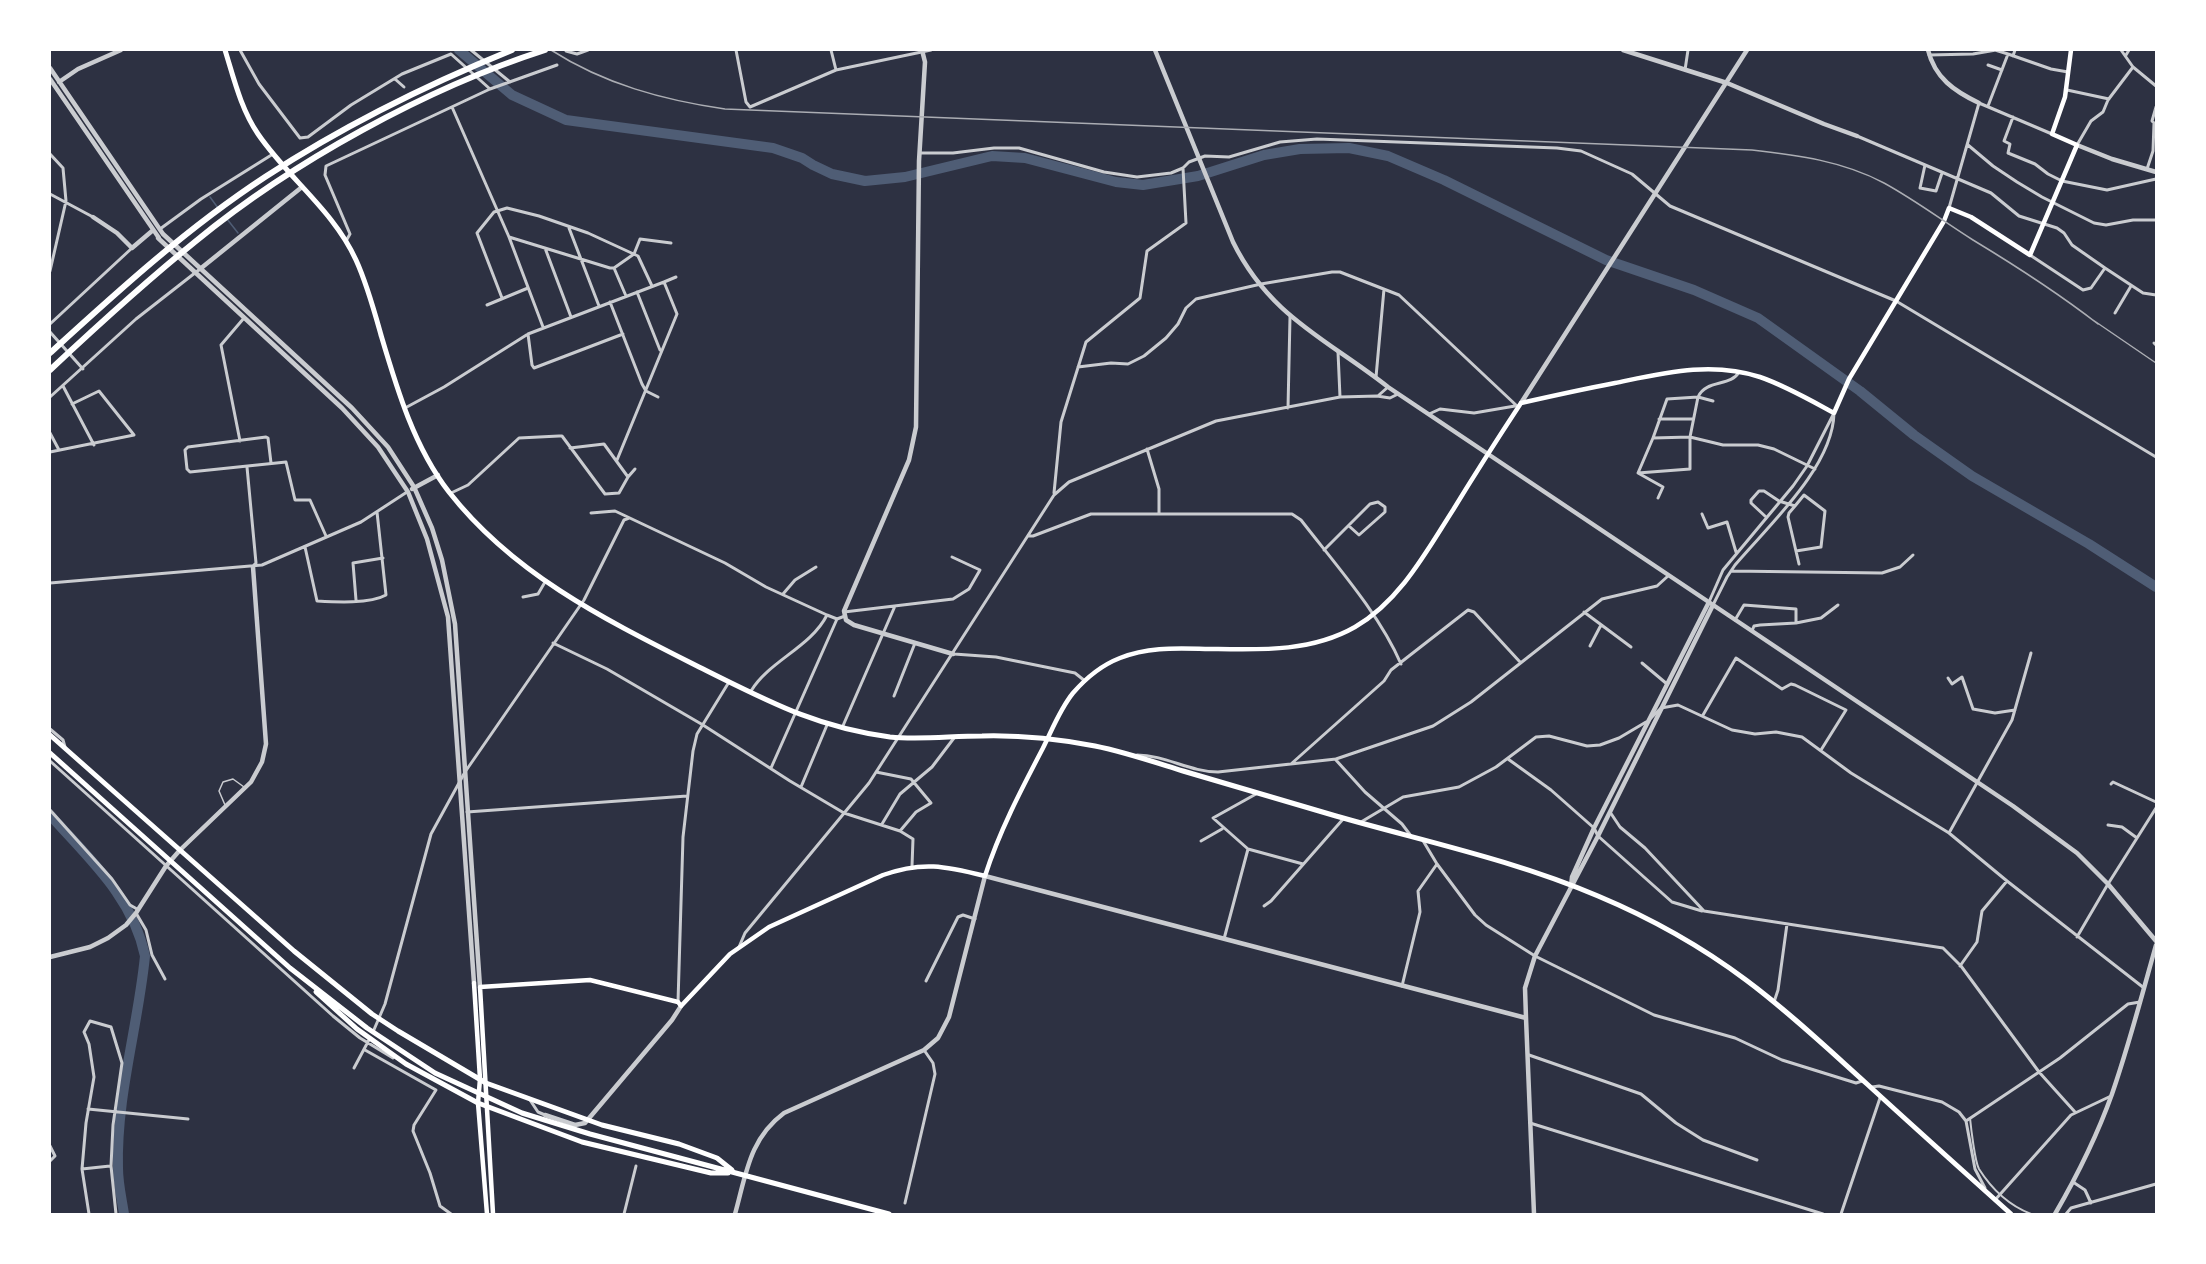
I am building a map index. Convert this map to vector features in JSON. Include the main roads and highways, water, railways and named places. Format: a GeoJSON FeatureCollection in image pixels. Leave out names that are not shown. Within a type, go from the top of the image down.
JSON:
{"type":"FeatureCollection","features":[{"type":"Feature","properties":{"kind":"highway"},"geometry":{"type":"LineString","coordinates":[[225,50],[243,106],[258,134],[329,217],[346,241],[362,273],[405,408],[438,475],[450,493],[505,551],[545,582],[645,639],[750,693],[795,714],[827,725],[898,738],[1007,736],[1048,739],[1097,747],[1422,839],[1558,880],[1594,894],[1645,918],[1725,965],[1774,1002],[1986,1192],[1997,1197],[2011,1215]]}},
{"type":"Feature","properties":{"kind":"highway"},"geometry":{"type":"LineString","coordinates":[[50,353],[124,286],[243,192],[332,136],[415,92],[512,50]]}},
{"type":"Feature","properties":{"kind":"highway"},"geometry":{"type":"LineString","coordinates":[[50,370],[131,295],[196,240],[248,201],[337,145],[420,101],[497,67],[545,50]]}},
{"type":"Feature","properties":{"kind":"highway"},"geometry":{"type":"LineString","coordinates":[[50,735],[294,951],[372,1014],[486,1083],[602,1125],[679,1144],[717,1158],[736,1173]]}},
{"type":"Feature","properties":{"kind":"highway"},"geometry":{"type":"LineString","coordinates":[[50,754],[308,982],[394,1047],[435,1073],[522,1113],[590,1134],[888,1214]]}},
{"type":"Feature","properties":{"kind":"highway"},"geometry":{"type":"LineString","coordinates":[[308,982],[322,999],[348,1022],[406,1064],[488,1107],[582,1142],[711,1173],[736,1173]]}},
{"type":"Feature","properties":{"kind":"main road"},"geometry":{"type":"LineString","coordinates":[[493,1215],[480,987],[590,980],[679,1004],[739,947],[769,927],[883,875],[912,866],[941,866],[985,876],[1006,820],[1065,705],[1085,681],[1112,662],[1137,652],[1157,648],[1269,650],[1309,645],[1345,632],[1373,615],[1407,579],[1519,405],[1685,369],[1715,369],[1739,372],[1779,385],[1834,413],[1849,380],[1944,221],[1949,208],[1971,217],[2030,255],[2077,145],[2052,134],[2067,90],[2072,50]]}},
{"type":"Feature","properties":{"kind":"main road"},"geometry":{"type":"LineString","coordinates":[[474,983],[480,1079],[478,1102],[487,1215]]}},
{"type":"Feature","properties":{"kind":"waterway"},"geometry":{"type":"LineString","coordinates":[[459,50],[512,95],[566,120],[773,148],[802,158],[832,174],[865,181],[905,177],[992,156],[1025,158],[1116,182],[1143,185],[1198,176],[1264,155],[1300,149],[1349,148],[1388,156],[1444,180],[1606,260],[1694,290],[1758,318],[1860,391],[1914,435],[1972,476],[2089,544],[2156,587]]}},
{"type":"Feature","properties":{"kind":"waterway"},"geometry":{"type":"LineString","coordinates":[[210,197],[218,208]]}},
{"type":"Feature","properties":{"kind":"waterway"},"geometry":{"type":"LineString","coordinates":[[227,219],[238,233]]}},
{"type":"Feature","properties":{"kind":"waterway"},"geometry":{"type":"LineString","coordinates":[[50,815],[94,863],[120,897],[139,935],[145,956],[120,1115],[118,1174],[124,1214]]}},
{"type":"Feature","properties":{"kind":"railway"},"geometry":{"type":"LineString","coordinates":[[551,50],[592,72],[635,89],[679,101],[725,109],[1752,150],[1803,157],[1852,169],[1907,196],[2037,280],[2098,324]]}},
{"type":"Feature","properties":{"kind":"railway"},"geometry":{"type":"LineString","coordinates":[[2093,320],[2156,363]]}}]}
